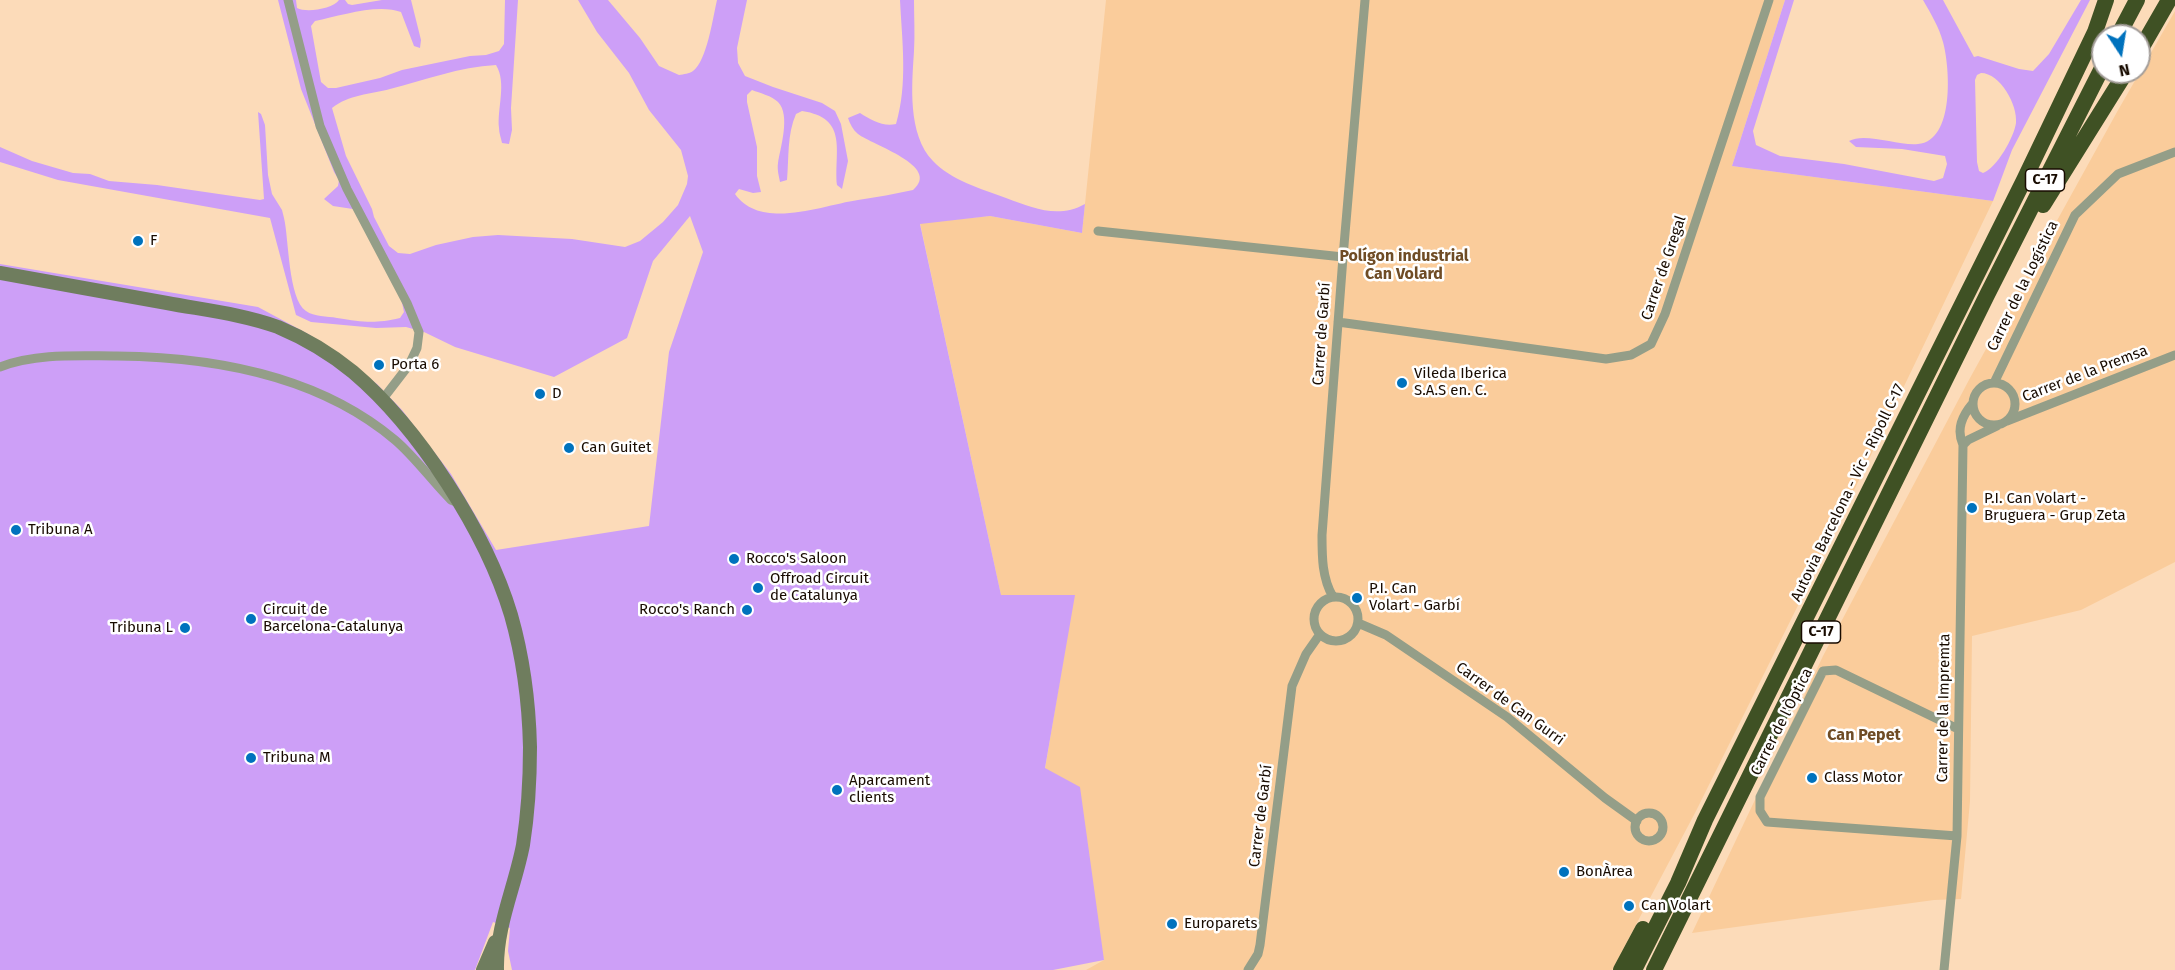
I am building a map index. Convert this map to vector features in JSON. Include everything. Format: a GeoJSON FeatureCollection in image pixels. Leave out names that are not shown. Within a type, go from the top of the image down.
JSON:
{"type":"FeatureCollection","features":[{"type":"Feature","properties":{"kind":"highway"},"geometry":{"type":"LineString","coordinates":[[2098,24],[2106,0]]}},
{"type":"Feature","properties":{"kind":"highway","name":"C-17"},"geometry":{"type":"LineString","coordinates":[[2100,24],[2115,0]]}},
{"type":"Feature","properties":{"kind":"highway"},"geometry":{"type":"LineString","coordinates":[[2124,24],[2137,0]]}},
{"type":"Feature","properties":{"kind":"highway"},"geometry":{"type":"LineString","coordinates":[[2151,31],[2169,0]]}},
{"type":"Feature","properties":{"kind":"highway","name":"Autovia Barcelona - Vic - Ripoll C-17"},"geometry":{"type":"LineString","coordinates":[[1635,970],[1678,883],[1705,820],[2019,190],[2091,40]]}},
{"type":"Feature","properties":{"kind":"highway","name":"C-17"},"geometry":{"type":"LineString","coordinates":[[1654,970],[1987,295],[2094,84]]}},
{"type":"Feature","properties":{"kind":"highway"},"geometry":{"type":"LineString","coordinates":[[1987,295],[2119,84]]}},
{"type":"Feature","properties":{"kind":"highway"},"geometry":{"type":"LineString","coordinates":[[1621,970],[1649,917],[1678,883]]}},
{"type":"Feature","properties":{"kind":"highway"},"geometry":{"type":"LineString","coordinates":[[1662,970],[1692,892]]}},
{"type":"Feature","properties":{"kind":"street"},"geometry":{"type":"LineString","coordinates":[[288,0],[320,126],[347,189],[397,282],[418,332],[417,348],[409,365],[382,400]]}},
{"type":"Feature","properties":{"kind":"street","name":"Carrer de Garbí"},"geometry":{"type":"LineString","coordinates":[[1333,597],[1327,587],[1323,569],[1322,536],[1365,0]]}},
{"type":"Feature","properties":{"kind":"street","name":"Carrer de Gregal"},"geometry":{"type":"LineString","coordinates":[[1338,322],[1606,359],[1631,356],[1651,344],[1665,314],[1769,0]]}},
{"type":"Feature","properties":{"kind":"street","name":"Carrer de la Logística"},"geometry":{"type":"LineString","coordinates":[[1994,383],[2074,214],[2118,174],[2175,152]]}},
{"type":"Feature","properties":{"kind":"street"},"geometry":{"type":"LineString","coordinates":[[1098,231],[1343,257]]}},
{"type":"Feature","properties":{"kind":"street"},"geometry":{"type":"LineString","coordinates":[[0,273],[257,320],[279,328],[333,357],[353,372],[382,400],[418,443],[460,505],[499,579],[512,617],[529,719],[528,788],[523,844],[500,929],[483,970]]}},
{"type":"Feature","properties":{"kind":"street","name":"Carrer de la Premsa"},"geometry":{"type":"LineString","coordinates":[[2003,423],[2175,355]]}},
{"type":"Feature","properties":{"kind":"street"},"geometry":{"type":"LineString","coordinates":[[0,367],[24,360],[56,356],[126,356],[244,368],[269,375],[310,389],[370,422],[396,441],[451,500],[460,505]]}},
{"type":"Feature","properties":{"kind":"street"},"geometry":{"type":"LineString","coordinates":[[1963,445],[2003,423],[2014,410],[2014,397],[2007,387],[1994,383],[1988,384],[1977,391],[1973,403],[1974,410],[1981,421],[1987,424],[2003,423]]}},
{"type":"Feature","properties":{"kind":"street","name":"Carrer de la Impremta"},"geometry":{"type":"LineString","coordinates":[[1944,970],[1957,836],[1963,445],[1960,439],[1960,426],[1965,413],[1973,403]]}},
{"type":"Feature","properties":{"kind":"street"},"geometry":{"type":"LineString","coordinates":[[1333,597],[1344,598],[1353,604],[1358,615],[1358,623],[1352,634],[1342,640],[1328,639],[1320,634],[1316,627],[1316,611],[1323,601],[1333,597]]}},
{"type":"Feature","properties":{"kind":"street","name":"Carrer de Can Gurri"},"geometry":{"type":"LineString","coordinates":[[1358,623],[1386,635],[1507,717],[1605,798],[1637,821]]}},
{"type":"Feature","properties":{"kind":"street","name":"Carrer de Garbí"},"geometry":{"type":"LineString","coordinates":[[1248,970],[1258,954],[1260,945],[1292,686],[1306,654],[1320,634]]}},
{"type":"Feature","properties":{"kind":"street","name":"Carrer de l'Òptica"},"geometry":{"type":"LineString","coordinates":[[1957,836],[1767,822],[1760,811],[1760,797],[1823,671],[1836,670],[1959,729]]}},
{"type":"Feature","properties":{"kind":"street"},"geometry":{"type":"LineString","coordinates":[[497,970],[500,929]]}},
{"type":"Feature","properties":{"kind":"shaded area"},"geometry":{"type":"Polygon","coordinates":[[[278,0],[296,0],[297,8],[307,10],[325,8],[339,0],[345,0],[352,5],[382,0],[411,0],[421,40],[420,48],[414,46],[401,12],[381,9],[358,11],[315,21],[311,26],[321,82],[328,88],[336,88],[380,78],[402,70],[499,51],[504,44],[505,0],[518,0],[511,108],[512,130],[509,144],[502,143],[499,132],[501,80],[496,65],[455,71],[345,100],[332,108],[346,156],[389,246],[398,253],[410,254],[436,245],[473,237],[498,235],[572,239],[625,247],[640,241],[663,222],[678,205],[688,176],[681,150],[649,110],[629,73],[597,32],[578,0],[608,0],[640,38],[659,66],[679,75],[693,71],[698,66],[709,38],[717,0],[747,0],[737,48],[738,63],[745,76],[822,103],[835,111],[841,124],[848,161],[842,189],[837,185],[837,148],[833,129],[827,121],[817,115],[802,111],[796,114],[791,130],[787,180],[780,182],[778,166],[784,123],[782,108],[773,98],[752,90],[747,95],[747,102],[757,147],[757,176],[761,192],[753,193],[739,189],[735,194],[746,205],[760,211],[793,213],[913,190],[920,181],[919,173],[912,165],[902,157],[858,134],[848,118],[860,113],[882,124],[896,124],[903,78],[900,0],[914,0],[913,108],[919,137],[933,161],[948,174],[967,183],[1036,208],[1065,211],[1085,204],[1082,233],[990,216],[920,224],[1001,595],[1075,595],[1045,768],[1080,787],[1104,960],[1053,970],[512,970],[508,951],[510,928],[493,922],[475,970],[0,970],[0,264],[258,307],[310,335],[377,384],[402,410],[451,474],[496,550],[649,526],[669,352],[703,252],[690,216],[653,261],[627,338],[554,377],[455,347],[424,332],[406,327],[376,328],[311,322],[296,315],[270,218],[58,180],[0,162],[0,147],[32,161],[73,173],[90,174],[109,181],[157,185],[260,200],[264,199],[258,112],[265,125],[268,175],[272,194],[284,218],[292,282],[300,304],[309,313],[354,321],[368,322],[400,318],[404,312],[401,298],[353,209],[333,206],[324,199],[338,186],[339,180],[301,89],[278,0]]]}},
{"type":"Feature","properties":{"kind":"shaded area"},"geometry":{"type":"Polygon","coordinates":[[[1106,0],[1785,0],[1732,166],[1993,201],[1821,559],[1696,811],[1612,970],[1086,970],[1104,960],[1045,769],[1074,595],[1001,595],[920,223],[990,216],[1082,233],[1106,0]]]}},
{"type":"Feature","properties":{"kind":"shaded area"},"geometry":{"type":"Polygon","coordinates":[[[1785,0],[1794,0],[1753,131],[1756,145],[1780,156],[1844,164],[1934,181],[1943,178],[1947,164],[1945,156],[1902,149],[1856,147],[1849,141],[1864,138],[1918,144],[1930,140],[1938,130],[1944,117],[1947,101],[1947,68],[1941,36],[1923,0],[1943,0],[1974,57],[1978,56],[2033,71],[2049,54],[2081,0],[2090,0],[2012,150],[1993,201],[1732,166],[1785,0]],[[1981,73],[1975,80],[1977,162],[1979,171],[1983,173],[1994,165],[2004,151],[2016,123],[2011,99],[2001,84],[1988,74],[1981,73]]]}},
{"type":"Feature","properties":{"kind":"shaded area"},"geometry":{"type":"Polygon","coordinates":[[[2175,11],[2175,562],[2081,610],[1972,636],[1970,801],[1961,899],[1934,900],[1692,933],[1823,656],[1970,378],[2133,84],[2151,84],[2151,53],[2175,11]]]}},
{"type":"Feature","properties":{"kind":"place","name":"F"},"geometry":{"type":"Point","coordinates":[138,241]}},
{"type":"Feature","properties":{"kind":"place","name":"Porta 6"},"geometry":{"type":"Point","coordinates":[379,365]}},
{"type":"Feature","properties":{"kind":"place","name":"Vileda Iberica S.A.S en. C."},"geometry":{"type":"Point","coordinates":[1402,383]}},
{"type":"Feature","properties":{"kind":"place","name":"D"},"geometry":{"type":"Point","coordinates":[540,394]}},
{"type":"Feature","properties":{"kind":"place","name":"Can Guitet"},"geometry":{"type":"Point","coordinates":[569,448]}},
{"type":"Feature","properties":{"kind":"place","name":"P.I. Can Volart - Bruguera - Grup Zeta"},"geometry":{"type":"Point","coordinates":[1972,508]}},
{"type":"Feature","properties":{"kind":"place","name":"Tribuna A"},"geometry":{"type":"Point","coordinates":[16,530]}},
{"type":"Feature","properties":{"kind":"place","name":"Rocco's Saloon"},"geometry":{"type":"Point","coordinates":[734,559]}},
{"type":"Feature","properties":{"kind":"place","name":"Offroad Circuit de Catalunya"},"geometry":{"type":"Point","coordinates":[758,588]}},
{"type":"Feature","properties":{"kind":"place","name":"P.I. Can Volart - Garbí"},"geometry":{"type":"Point","coordinates":[1357,598]}},
{"type":"Feature","properties":{"kind":"place","name":"Rocco's Ranch"},"geometry":{"type":"Point","coordinates":[747,610]}},
{"type":"Feature","properties":{"kind":"place","name":"Circuit de Barcelona-Catalunya"},"geometry":{"type":"Point","coordinates":[251,619]}},
{"type":"Feature","properties":{"kind":"place","name":"Tribuna L"},"geometry":{"type":"Point","coordinates":[185,628]}},
{"type":"Feature","properties":{"kind":"place","name":"Tribuna M"},"geometry":{"type":"Point","coordinates":[251,758]}},
{"type":"Feature","properties":{"kind":"place","name":"Class Motor"},"geometry":{"type":"Point","coordinates":[1812,778]}},
{"type":"Feature","properties":{"kind":"place","name":"Aparcament clients"},"geometry":{"type":"Point","coordinates":[837,790]}},
{"type":"Feature","properties":{"kind":"place","name":"BonÀrea"},"geometry":{"type":"Point","coordinates":[1564,872]}},
{"type":"Feature","properties":{"kind":"place","name":"Can Volart"},"geometry":{"type":"Point","coordinates":[1629,906]}},
{"type":"Feature","properties":{"kind":"place","name":"Europarets"},"geometry":{"type":"Point","coordinates":[1172,924]}},
{"type":"Feature","properties":{"kind":"district","name":"Polígon industrial Can Volard"},"geometry":{"type":"Point","coordinates":[1404,266]}},
{"type":"Feature","properties":{"kind":"district","name":"Can Pepet"},"geometry":{"type":"Point","coordinates":[1864,736]}}]}
